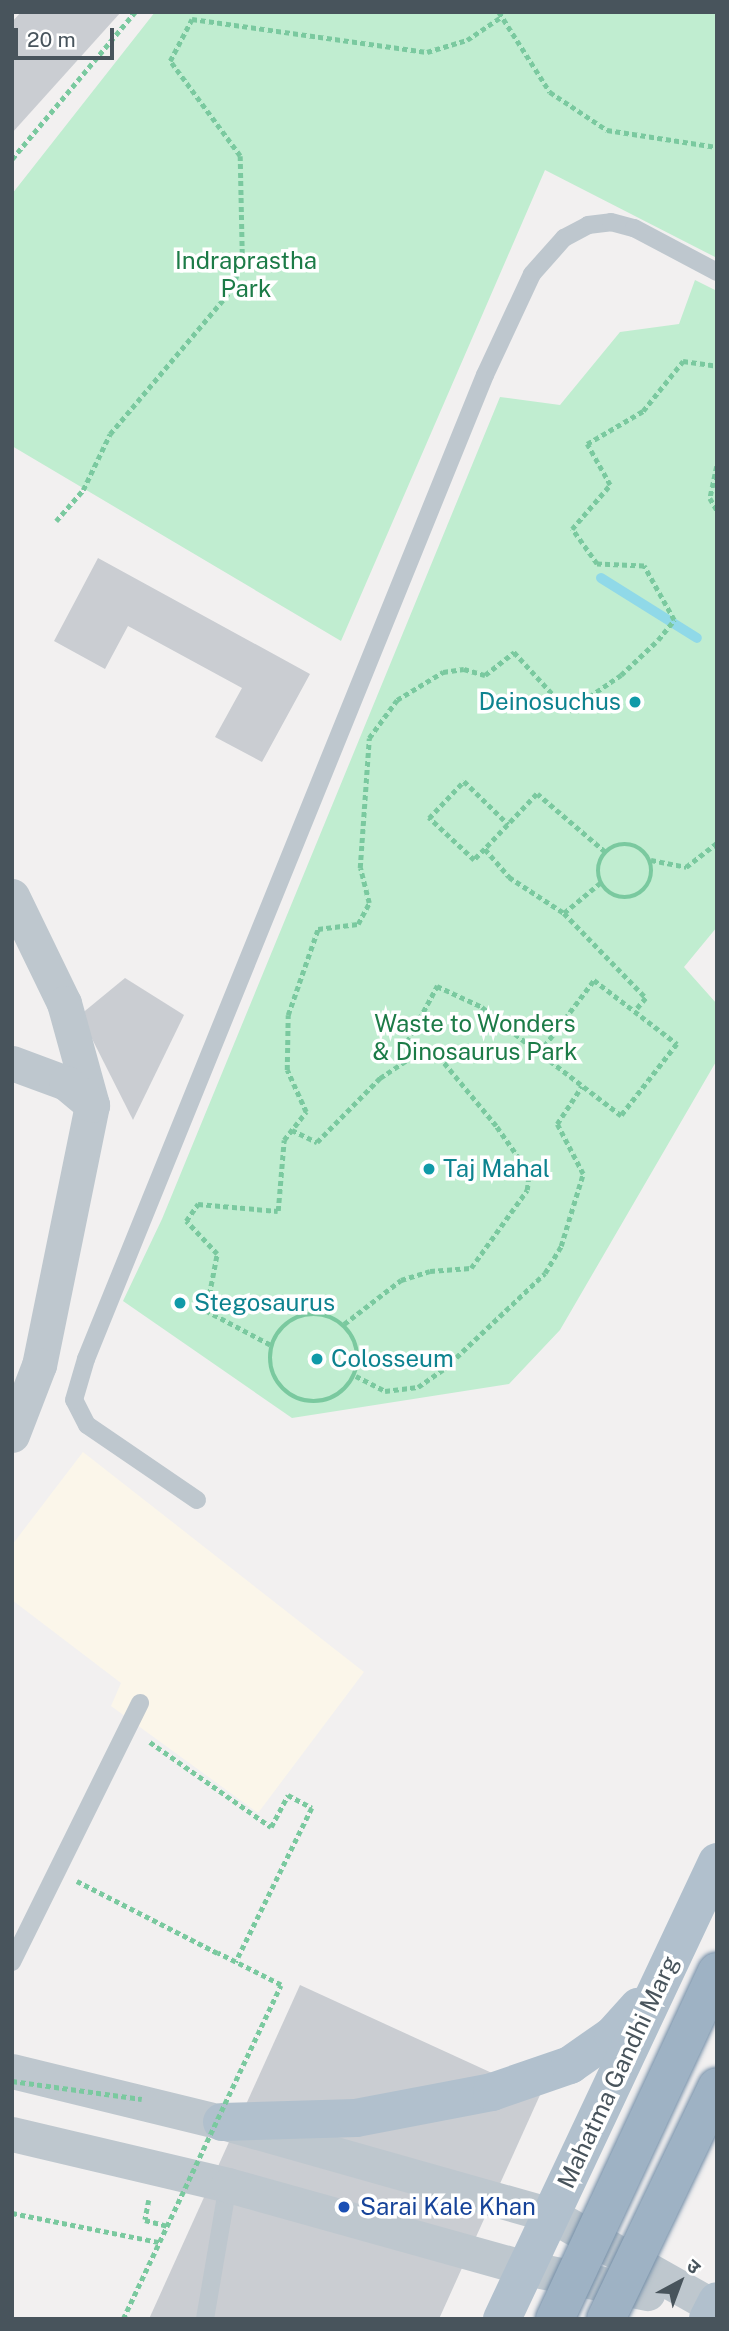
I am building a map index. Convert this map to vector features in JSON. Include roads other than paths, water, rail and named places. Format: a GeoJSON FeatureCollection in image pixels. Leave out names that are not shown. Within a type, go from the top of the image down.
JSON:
{"type":"FeatureCollection","features":[{"type":"Feature","properties":{"kind":"highway"},"geometry":{"type":"LineString","coordinates":[[555,2319],[717,1972]]}},
{"type":"Feature","properties":{"kind":"highway"},"geometry":{"type":"LineString","coordinates":[[606,2319],[717,2087]]}},
{"type":"Feature","properties":{"kind":"main road","name":"Mahatma Gandhi Marg"},"geometry":{"type":"LineString","coordinates":[[502,2319],[717,1862]]}},
{"type":"Feature","properties":{"kind":"main road"},"geometry":{"type":"LineString","coordinates":[[222,2122],[356,2118],[492,2092],[570,2065],[613,2035],[661,1982]]}},
{"type":"Feature","properties":{"kind":"street"},"geometry":{"type":"LineString","coordinates":[[12,896],[64,1003],[92,1105],[25,1357],[12,1435]]}},
{"type":"Feature","properties":{"kind":"street"},"geometry":{"type":"LineString","coordinates":[[12,1063],[66,1083],[92,1105]]}},
{"type":"Feature","properties":{"kind":"street"},"geometry":{"type":"LineString","coordinates":[[12,2071],[222,2122],[551,2215],[713,2309]]}},
{"type":"Feature","properties":{"kind":"street"},"geometry":{"type":"LineString","coordinates":[[12,2134],[228,2185],[526,2268],[713,2309]]}},
{"type":"Feature","properties":{"kind":"lane"},"geometry":{"type":"LineString","coordinates":[[197,1500],[87,1425],[74,1400],[86,1359],[485,374],[532,274],[564,238],[588,225],[611,222],[634,228],[717,271]]}},
{"type":"Feature","properties":{"kind":"lane"},"geometry":{"type":"LineString","coordinates":[[12,1962],[140,1703]]}},
{"type":"Feature","properties":{"kind":"lane"},"geometry":{"type":"LineString","coordinates":[[205,2319],[228,2185]]}},
{"type":"Feature","properties":{"kind":"waterway"},"geometry":{"type":"LineString","coordinates":[[601,578],[697,638]]}},
{"type":"Feature","properties":{"kind":"place","name":"Deinosuchus"},"geometry":{"type":"Point","coordinates":[635,702]}},
{"type":"Feature","properties":{"kind":"place","name":"Taj Mahal"},"geometry":{"type":"Point","coordinates":[429,1169]}},
{"type":"Feature","properties":{"kind":"place","name":"Stegosaurus"},"geometry":{"type":"Point","coordinates":[180,1303]}},
{"type":"Feature","properties":{"kind":"place","name":"Colosseum"},"geometry":{"type":"Point","coordinates":[317,1359]}},
{"type":"Feature","properties":{"kind":"place","name":"Sarai Kale Khan"},"geometry":{"type":"Point","coordinates":[344,2207]}},
{"type":"Feature","properties":{"kind":"park label","name":"Indraprastha Park"},"geometry":{"type":"Point","coordinates":[246,275]}},
{"type":"Feature","properties":{"kind":"park label","name":"Waste to Wonders & Dinosaurus Park"},"geometry":{"type":"Point","coordinates":[475,1038]}}]}
